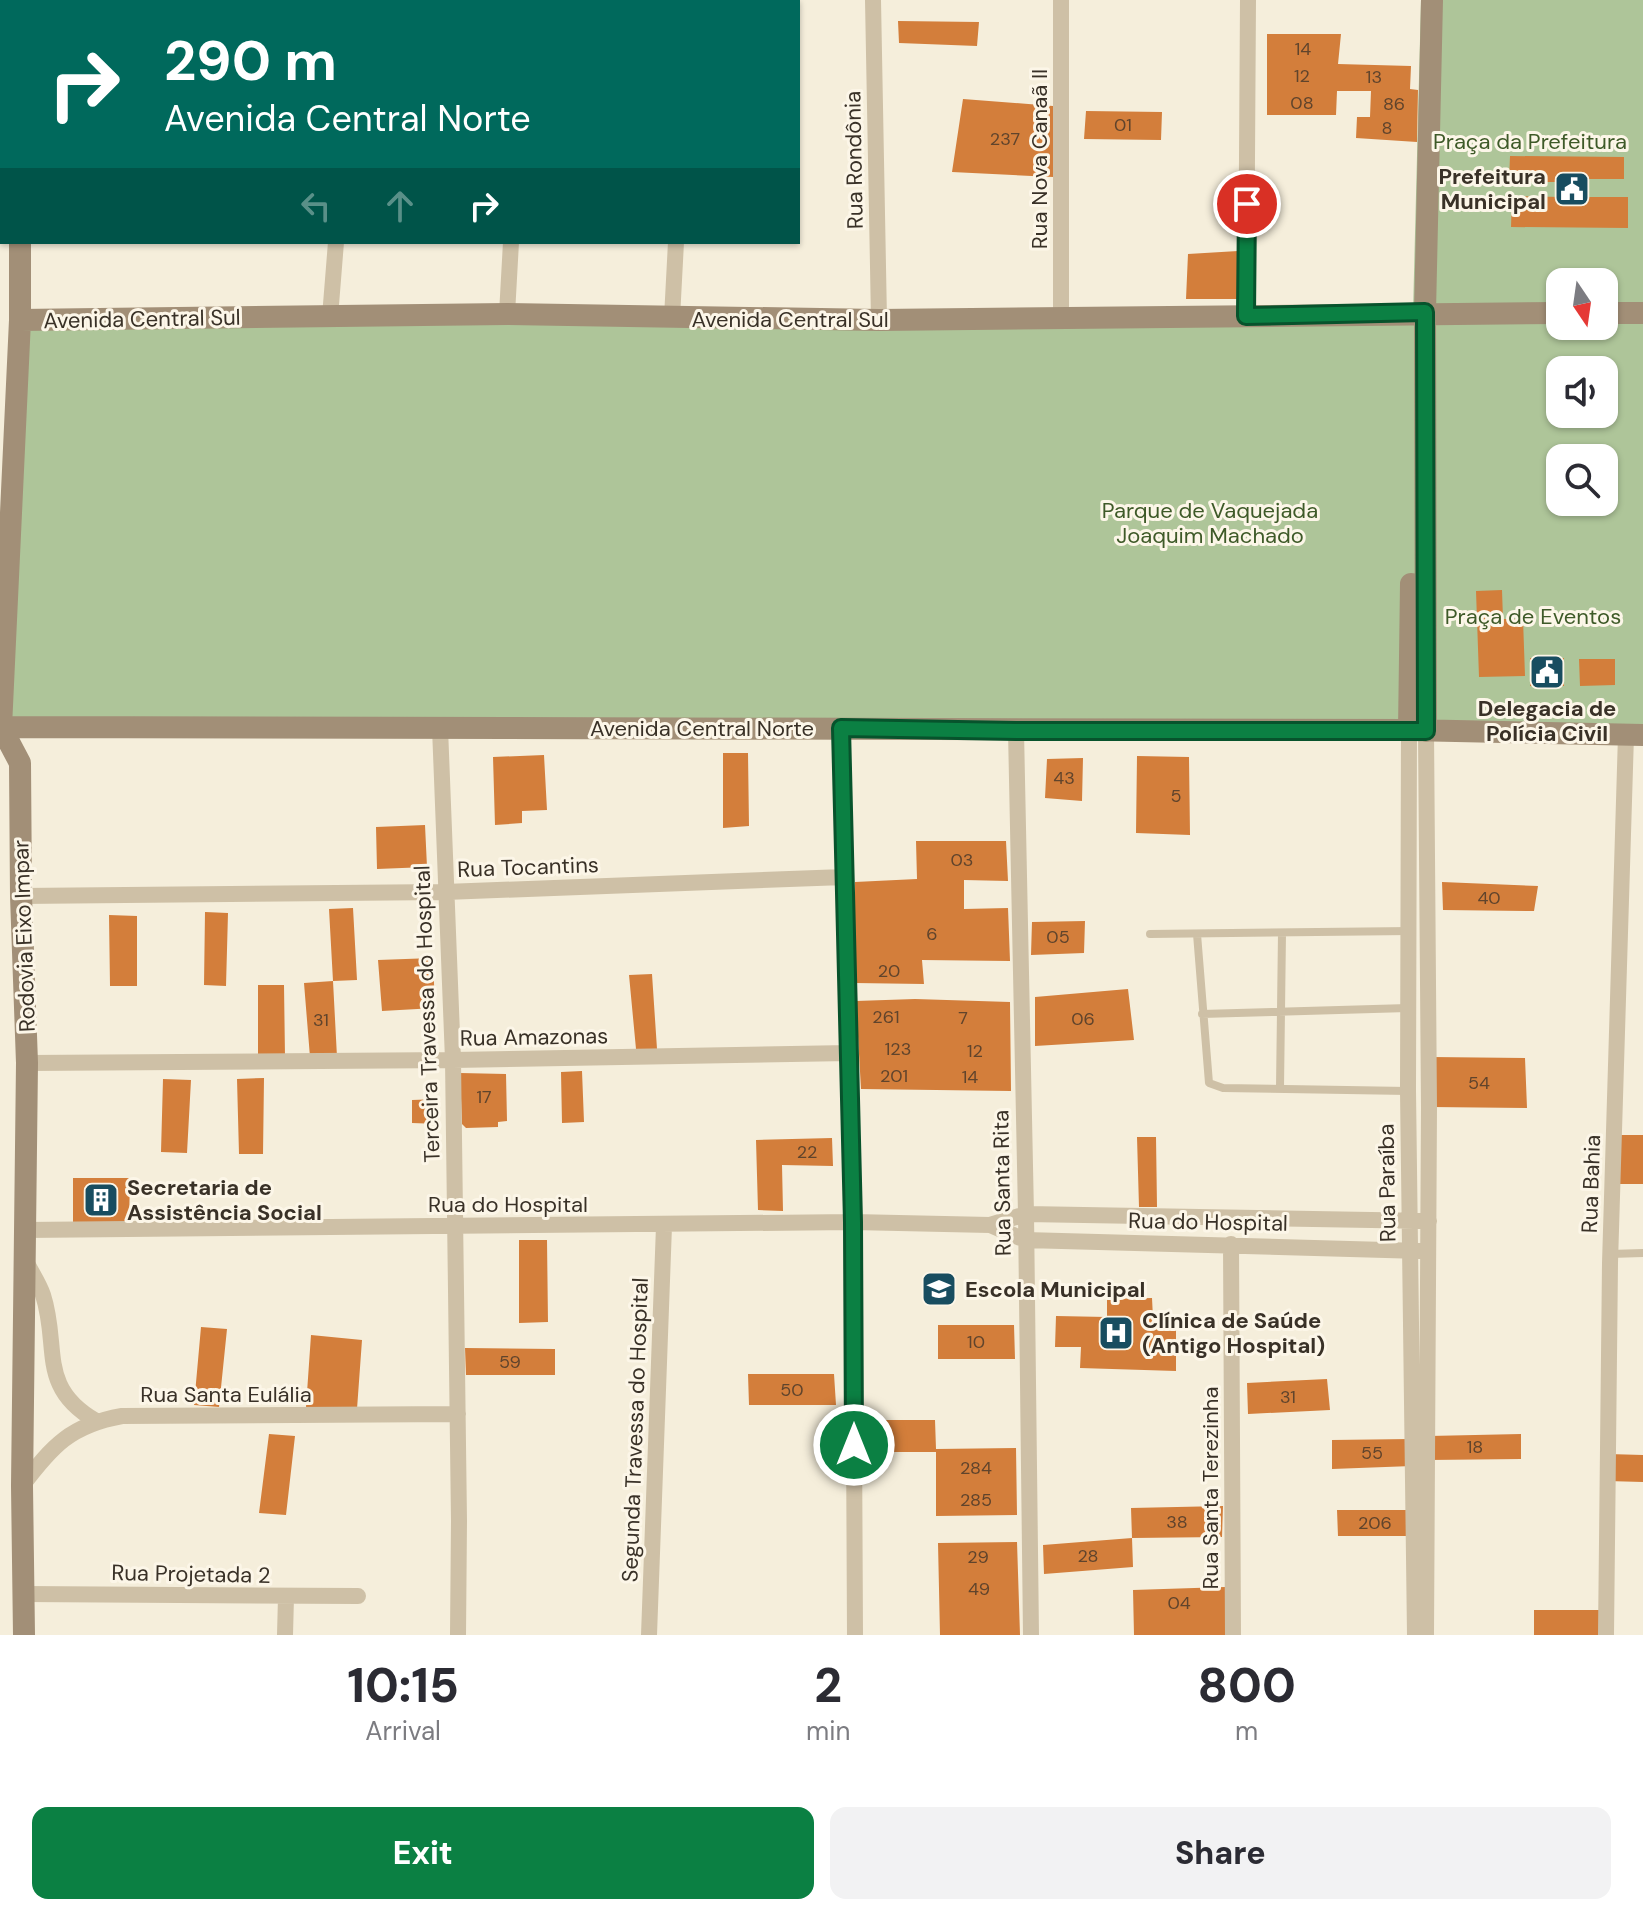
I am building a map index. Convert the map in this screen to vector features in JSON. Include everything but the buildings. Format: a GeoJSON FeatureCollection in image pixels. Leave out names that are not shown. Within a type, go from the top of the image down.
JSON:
{"type":"FeatureCollection","features":[{"type":"Feature","properties":{"kind":"street","name":"Rua Rondônia"},"geometry":{"type":"LineString","coordinates":[[873,0],[879,320]]}},
{"type":"Feature","properties":{"kind":"street","name":"Rua Nova Canaã II"},"geometry":{"type":"LineString","coordinates":[[1061,0],[1061,318]]}},
{"type":"Feature","properties":{"kind":"street"},"geometry":{"type":"LineString","coordinates":[[1246,316],[1248,0]]}},
{"type":"Feature","properties":{"kind":"street"},"geometry":{"type":"LineString","coordinates":[[1418,730],[1421,0]]}},
{"type":"Feature","properties":{"kind":"street"},"geometry":{"type":"LineString","coordinates":[[1419,312],[1432,0]]}},
{"type":"Feature","properties":{"kind":"street"},"geometry":{"type":"LineString","coordinates":[[1,727],[20,320],[20,244]]}},
{"type":"Feature","properties":{"kind":"street"},"geometry":{"type":"LineString","coordinates":[[330,317],[336,244]]}},
{"type":"Feature","properties":{"kind":"street"},"geometry":{"type":"LineString","coordinates":[[507,314],[511,244]]}},
{"type":"Feature","properties":{"kind":"street"},"geometry":{"type":"LineString","coordinates":[[672,318],[676,244]]}},
{"type":"Feature","properties":{"kind":"street","name":"Avenida Central Sul"},"geometry":{"type":"LineString","coordinates":[[20,320],[507,314],[879,320],[1546,313]]}},
{"type":"Feature","properties":{"kind":"street"},"geometry":{"type":"LineString","coordinates":[[1618,313],[1643,313]]}},
{"type":"Feature","properties":{"kind":"street","name":"Avenida Central Norte"},"geometry":{"type":"LineString","coordinates":[[1,727],[1418,730],[1635,735]]}},
{"type":"Feature","properties":{"kind":"street","name":"Rodovia Eixo Impar"},"geometry":{"type":"LineString","coordinates":[[1,727],[20,763],[27,1063],[22,1486],[24,1635]]}},
{"type":"Feature","properties":{"kind":"street","name":"Terceira Travessa do Hospital"},"geometry":{"type":"LineString","coordinates":[[440,728],[453,1060],[458,1635]]}},
{"type":"Feature","properties":{"kind":"street"},"geometry":{"type":"LineString","coordinates":[[841,728],[853,1222],[855,1635]]}},
{"type":"Feature","properties":{"kind":"street","name":"Rua Paraíba"},"geometry":{"type":"LineString","coordinates":[[1415,1635],[1408,1091],[1409,931],[1418,730]]}},
{"type":"Feature","properties":{"kind":"street","name":"Rua Paraíba"},"geometry":{"type":"LineString","coordinates":[[1418,730],[1428,931],[1426,1635]]}},
{"type":"Feature","properties":{"kind":"street","name":"Rua Santa Rita"},"geometry":{"type":"LineString","coordinates":[[1016,731],[1031,1635]]}},
{"type":"Feature","properties":{"kind":"street","name":"Rua Bahia"},"geometry":{"type":"LineString","coordinates":[[1606,1635],[1610,1254],[1635,735]]}},
{"type":"Feature","properties":{"kind":"street","name":"Rua Tocantins"},"geometry":{"type":"LineString","coordinates":[[21,896],[445,892],[844,877]]}},
{"type":"Feature","properties":{"kind":"street","name":"Rua Amazonas"},"geometry":{"type":"LineString","coordinates":[[27,1063],[849,1053]]}},
{"type":"Feature","properties":{"kind":"street","name":"Rua do Hospital"},"geometry":{"type":"LineString","coordinates":[[25,1230],[853,1222],[990,1225],[1026,1214],[1429,1221]]}},
{"type":"Feature","properties":{"kind":"street","name":"Rua do Hospital"},"geometry":{"type":"LineString","coordinates":[[990,1225],[1025,1240],[1429,1251]]}},
{"type":"Feature","properties":{"kind":"street","name":"Segunda Travessa do Hospital"},"geometry":{"type":"LineString","coordinates":[[649,1635],[664,1226]]}},
{"type":"Feature","properties":{"kind":"street","name":"Rua Santa Terezinha"},"geometry":{"type":"LineString","coordinates":[[1231,1244],[1233,1635]]}},
{"type":"Feature","properties":{"kind":"street"},"geometry":{"type":"LineString","coordinates":[[25,1260],[43,1294],[56,1375],[76,1410],[96,1421]]}},
{"type":"Feature","properties":{"kind":"street","name":"Rua Santa Eulália"},"geometry":{"type":"LineString","coordinates":[[22,1486],[43,1457],[61,1440],[96,1421],[122,1416],[458,1414]]}},
{"type":"Feature","properties":{"kind":"street","name":"Rua Projetada 2"},"geometry":{"type":"LineString","coordinates":[[23,1594],[358,1596]]}},
{"type":"Feature","properties":{"kind":"street"},"geometry":{"type":"LineString","coordinates":[[285,1635],[286,1597]]}},
{"type":"Feature","properties":{"kind":"lane"},"geometry":{"type":"LineString","coordinates":[[1150,934],[1428,931]]}},
{"type":"Feature","properties":{"kind":"lane"},"geometry":{"type":"LineString","coordinates":[[1280,1088],[1282,933]]}},
{"type":"Feature","properties":{"kind":"lane"},"geometry":{"type":"LineString","coordinates":[[1197,934],[1209,1083],[1223,1088],[1408,1091]]}},
{"type":"Feature","properties":{"kind":"lane"},"geometry":{"type":"LineString","coordinates":[[1202,1014],[1409,1008]]}},
{"type":"Feature","properties":{"kind":"lane"},"geometry":{"type":"LineString","coordinates":[[1610,1254],[1643,1253]]}},
{"type":"Feature","properties":{"kind":"green space","name":"Parque de Vaquejada Joaquim Machado"},"geometry":{"type":"Polygon","coordinates":[[[1421,0],[1643,0],[1643,731],[1,727],[20,320],[1413,312],[1421,0]]]}},
{"type":"Feature","properties":{"kind":"place","name":"Prefeitura Municipal"},"geometry":{"type":"Point","coordinates":[1572,189]}},
{"type":"Feature","properties":{"kind":"place","name":"Delegacia de Polícia Civil"},"geometry":{"type":"Point","coordinates":[1547,672]}},
{"type":"Feature","properties":{"kind":"place","name":"Secretaria de Assistência Social"},"geometry":{"type":"Point","coordinates":[101,1200]}},
{"type":"Feature","properties":{"kind":"place","name":"Escola Municipal"},"geometry":{"type":"Point","coordinates":[939,1289]}},
{"type":"Feature","properties":{"kind":"place","name":"Clínica de Saúde (Antigo Hospital)"},"geometry":{"type":"Point","coordinates":[1116,1333]}},
{"type":"Feature","properties":{"kind":"route"},"geometry":{"type":"LineString","coordinates":[[854,1445],[853,1222],[841,728],[1426,731],[1425,312],[1246,316],[1247,204]]}},
{"type":"Feature","properties":{"kind":"park label","name":"Praça da Prefeitura"},"geometry":{"type":"Point","coordinates":[1530,141]}},
{"type":"Feature","properties":{"kind":"park label","name":"Praça de Eventos"},"geometry":{"type":"Point","coordinates":[1533,616]}}]}
